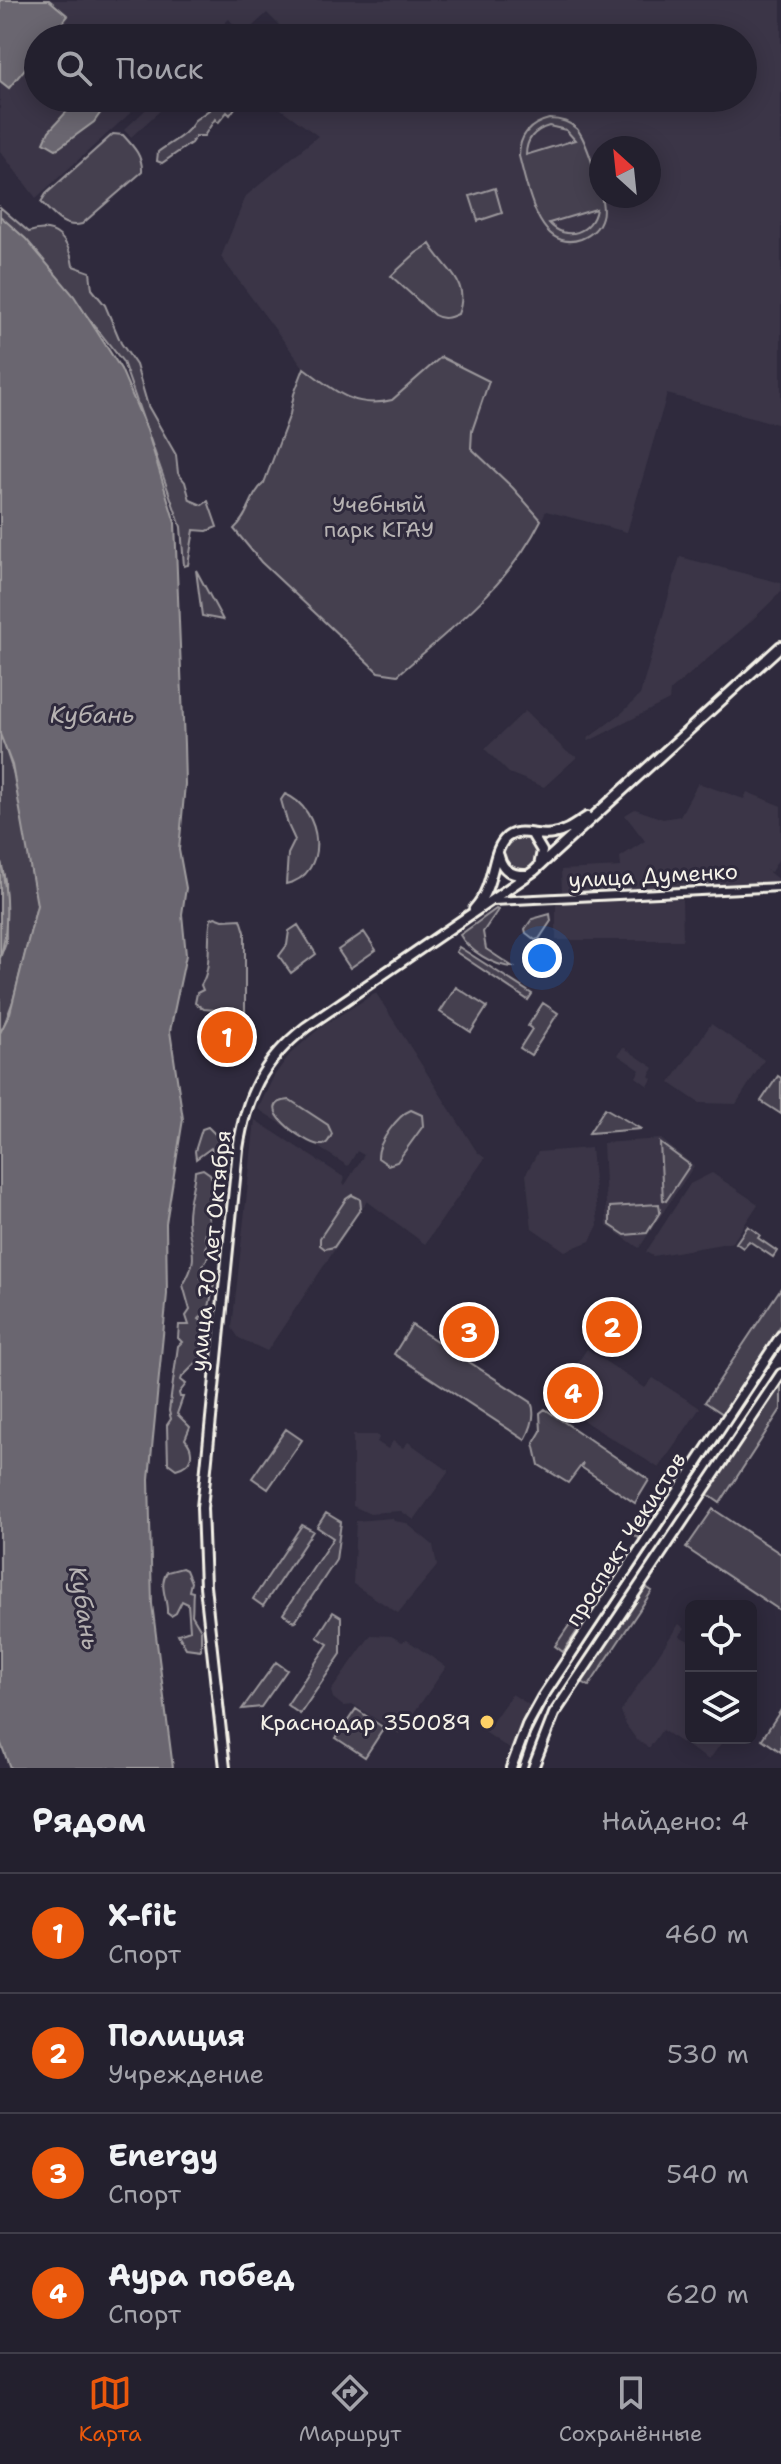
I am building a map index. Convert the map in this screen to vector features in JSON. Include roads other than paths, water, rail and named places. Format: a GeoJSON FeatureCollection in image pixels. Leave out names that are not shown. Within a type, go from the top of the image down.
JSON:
{"type":"FeatureCollection","features":[{"type":"Feature","properties":{"kind":"main road"},"geometry":{"type":"LineString","coordinates":[[499,851],[500,862],[507,871],[524,878],[781,646]]}},
{"type":"Feature","properties":{"kind":"main road"},"geometry":{"type":"LineString","coordinates":[[488,901],[489,885],[499,851],[507,837],[525,833],[542,836],[559,833],[603,808]]}},
{"type":"Feature","properties":{"kind":"main road"},"geometry":{"type":"LineString","coordinates":[[525,833],[535,837],[540,844],[543,854],[539,866]]}},
{"type":"Feature","properties":{"kind":"main road","name":"улица 70 лет Октября"},"geometry":{"type":"LineString","coordinates":[[225,1768],[205,1586],[203,1485],[237,1163],[246,1106],[254,1085],[266,1067],[293,1037],[524,878]]}},
{"type":"Feature","properties":{"kind":"main road","name":"проспект Чекистов"},"geometry":{"type":"LineString","coordinates":[[511,1768],[527,1725],[543,1696],[781,1336]]}},
{"type":"Feature","properties":{"kind":"main road","name":"проспект Чекистов"},"geometry":{"type":"LineString","coordinates":[[533,1768],[554,1714],[781,1374]]}},
{"type":"Feature","properties":{"kind":"main road"},"geometry":{"type":"LineString","coordinates":[[654,1529],[670,1540]]}},
{"type":"Feature","properties":{"kind":"main road"},"geometry":{"type":"LineString","coordinates":[[605,1604],[620,1614]]}},
{"type":"Feature","properties":{"kind":"street"},"geometry":{"type":"LineString","coordinates":[[524,878],[517,890],[526,899]]}},
{"type":"Feature","properties":{"kind":"street","name":"улица Думенко"},"geometry":{"type":"LineString","coordinates":[[488,901],[781,887]]}},
{"type":"Feature","properties":{"kind":"water"},"geometry":{"type":"Polygon","coordinates":[[[0,0],[49,0],[68,16],[61,24],[24,24],[24,70],[9,88],[0,81],[0,0]]]}},
{"type":"Feature","properties":{"kind":"water"},"geometry":{"type":"Polygon","coordinates":[[[66,112],[101,112],[94,122],[56,149],[44,142],[49,131],[66,112]]]}},
{"type":"Feature","properties":{"kind":"water","name":"Кубань"},"geometry":{"type":"Polygon","coordinates":[[[0,216],[26,239],[74,296],[121,369],[147,430],[175,523],[185,784],[179,850],[186,888],[182,914],[186,955],[170,1031],[183,1119],[166,1223],[167,1294],[149,1479],[152,1604],[173,1768],[10,1768],[0,1741],[0,1033],[10,1013],[37,905],[12,765],[0,734],[0,216]]]}},
{"type":"Feature","properties":{"kind":"water"},"geometry":{"type":"Polygon","coordinates":[[[0,857],[6,908],[0,958],[0,857]]]}},
{"type":"Feature","properties":{"kind":"tram line"},"geometry":{"type":"LineString","coordinates":[[519,1768],[530,1735],[548,1699],[781,1348]]}},
{"type":"Feature","properties":{"kind":"place","name":"X-fit"},"geometry":{"type":"Point","coordinates":[227,1037]}},
{"type":"Feature","properties":{"kind":"place","name":"Полиция"},"geometry":{"type":"Point","coordinates":[612,1327]}},
{"type":"Feature","properties":{"kind":"place","name":"Energy"},"geometry":{"type":"Point","coordinates":[469,1332]}},
{"type":"Feature","properties":{"kind":"place","name":"Аура побед"},"geometry":{"type":"Point","coordinates":[573,1393]}},
{"type":"Feature","properties":{"kind":"place","name":"Краснодар 350089"},"geometry":{"type":"Point","coordinates":[487,1722]}},
{"type":"Feature","properties":{"kind":"park label","name":"Учебный парк КГАУ"},"geometry":{"type":"Point","coordinates":[379,516]}}]}
